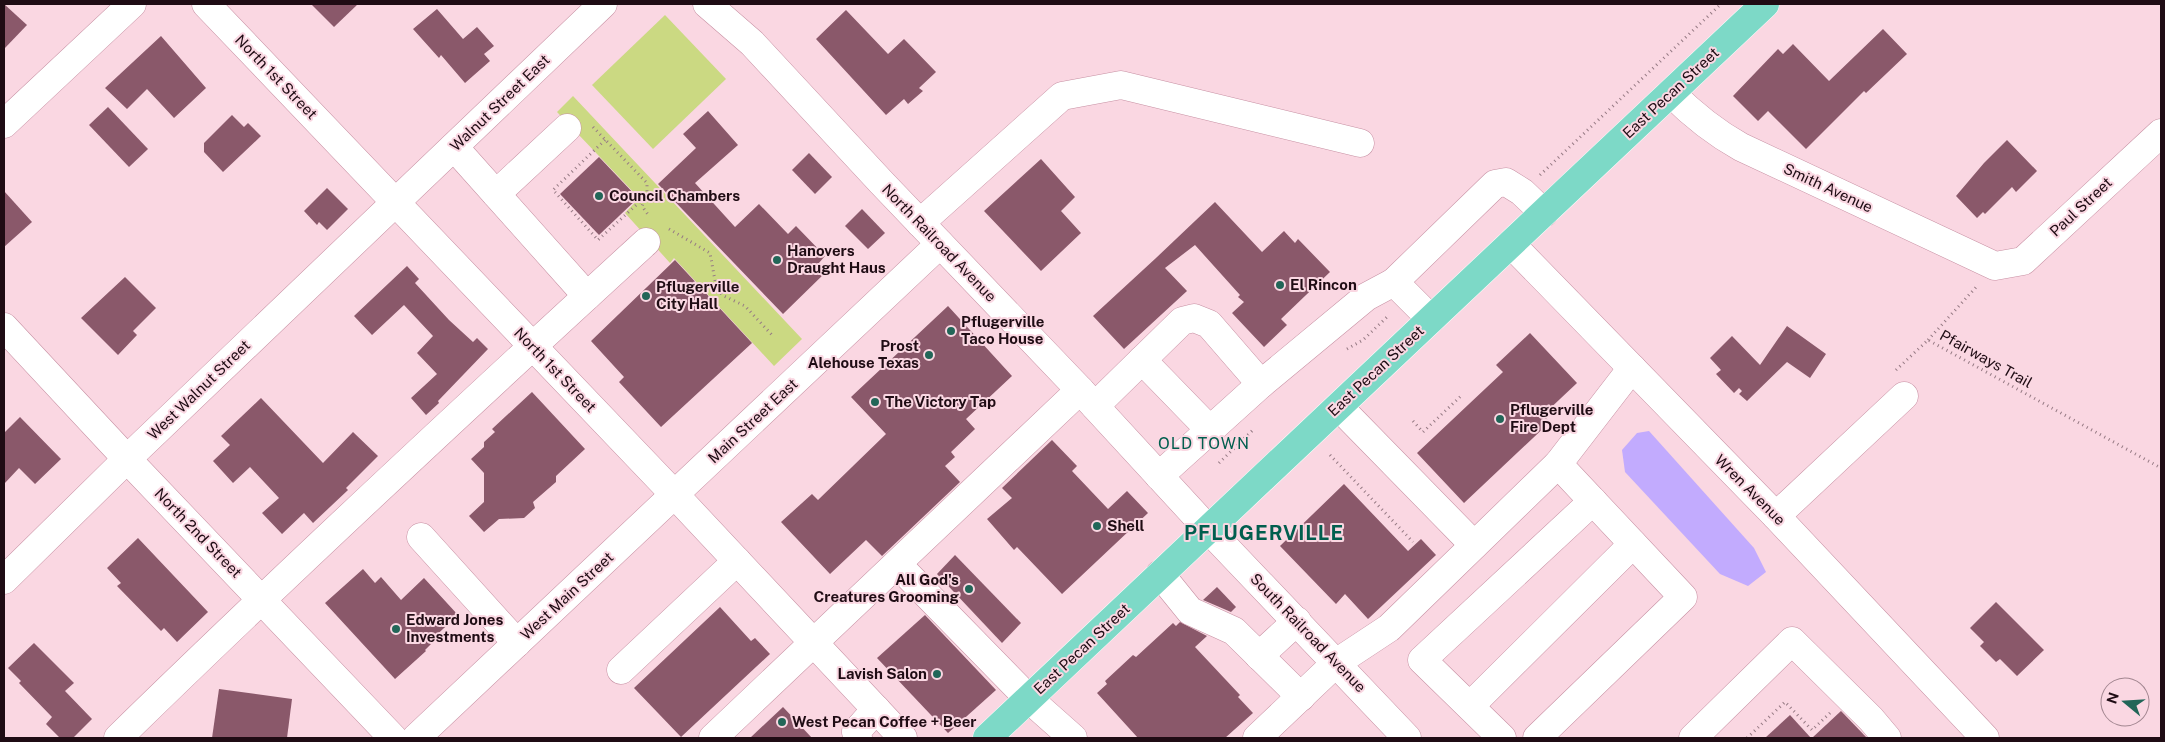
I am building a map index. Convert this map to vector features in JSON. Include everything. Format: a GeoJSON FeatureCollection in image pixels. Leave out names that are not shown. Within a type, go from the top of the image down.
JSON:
{"type":"FeatureCollection","features":[{"type":"Feature","properties":{"kind":"main road","name":"East Pecan Street"},"geometry":{"type":"LineString","coordinates":[[987,738],[1765,4]]}},
{"type":"Feature","properties":{"kind":"street"},"geometry":{"type":"LineString","coordinates":[[4,124],[132,4]]}},
{"type":"Feature","properties":{"kind":"street","name":"North 1st Street"},"geometry":{"type":"LineString","coordinates":[[206,4],[675,495],[903,738]]}},
{"type":"Feature","properties":{"kind":"street","name":"Walnut Street East"},"geometry":{"type":"LineString","coordinates":[[396,203],[603,4]]}},
{"type":"Feature","properties":{"kind":"street","name":"North Railroad Avenue"},"geometry":{"type":"LineString","coordinates":[[706,4],[752,43],[1208,529]]}},
{"type":"Feature","properties":{"kind":"street"},"geometry":{"type":"LineString","coordinates":[[920,223],[1062,96],[1120,85],[1360,143]]}},
{"type":"Feature","properties":{"kind":"street","name":"Smith Avenue"},"geometry":{"type":"LineString","coordinates":[[1671,93],[1717,134],[1995,266]]}},
{"type":"Feature","properties":{"kind":"street"},"geometry":{"type":"LineString","coordinates":[[496,194],[580,127]]}},
{"type":"Feature","properties":{"kind":"street","name":"Paul Street"},"geometry":{"type":"LineString","coordinates":[[1995,266],[2023,262],[2161,133]]}},
{"type":"Feature","properties":{"kind":"street"},"geometry":{"type":"LineString","coordinates":[[454,147],[587,296]]}},
{"type":"Feature","properties":{"kind":"street"},"geometry":{"type":"LineString","coordinates":[[1159,476],[1261,384],[1366,297],[1394,282],[1495,184],[1506,182],[1522,192],[1544,213]]}},
{"type":"Feature","properties":{"kind":"street","name":"West Walnut Street"},"geometry":{"type":"LineString","coordinates":[[4,580],[127,459],[396,203]]}},
{"type":"Feature","properties":{"kind":"street"},"geometry":{"type":"LineString","coordinates":[[118,738],[261,599],[587,296],[654,228]]}},
{"type":"Feature","properties":{"kind":"street","name":"Main Street East"},"geometry":{"type":"LineString","coordinates":[[675,495],[940,244]]}},
{"type":"Feature","properties":{"kind":"street","name":"Wren Avenue"},"geometry":{"type":"LineString","coordinates":[[1511,244],[1776,516],[1985,738]]}},
{"type":"Feature","properties":{"kind":"street"},"geometry":{"type":"LineString","coordinates":[[1394,282],[1432,319]]}},
{"type":"Feature","properties":{"kind":"street"},"geometry":{"type":"LineString","coordinates":[[713,738],[897,564],[1087,398],[1142,360],[1182,321],[1194,318],[1209,324],[1261,384]]}},
{"type":"Feature","properties":{"kind":"street","name":"North 2nd Street"},"geometry":{"type":"LineString","coordinates":[[4,327],[393,738]]}},
{"type":"Feature","properties":{"kind":"street"},"geometry":{"type":"LineString","coordinates":[[1142,360],[1210,430]]}},
{"type":"Feature","properties":{"kind":"street"},"geometry":{"type":"LineString","coordinates":[[1257,738],[1336,663],[1389,628],[1558,464],[1632,368]]}},
{"type":"Feature","properties":{"kind":"street"},"geometry":{"type":"LineString","coordinates":[[1776,516],[1898,385]]}},
{"type":"Feature","properties":{"kind":"street"},"geometry":{"type":"LineString","coordinates":[[1339,407],[1474,545]]}},
{"type":"Feature","properties":{"kind":"street"},"geometry":{"type":"LineString","coordinates":[[1537,738],[1683,597],[1558,464]]}},
{"type":"Feature","properties":{"kind":"street","name":"West Main Street"},"geometry":{"type":"LineString","coordinates":[[416,738],[675,495]]}},
{"type":"Feature","properties":{"kind":"street"},"geometry":{"type":"LineString","coordinates":[[1502,738],[1422,660],[1593,501]]}},
{"type":"Feature","properties":{"kind":"street","name":"South Railroad Avenue"},"geometry":{"type":"LineString","coordinates":[[1208,529],[1336,663],[1400,736]]}},
{"type":"Feature","properties":{"kind":"street"},"geometry":{"type":"LineString","coordinates":[[421,537],[517,643]]}},
{"type":"Feature","properties":{"kind":"street"},"geometry":{"type":"LineString","coordinates":[[1470,706],[1634,544]]}},
{"type":"Feature","properties":{"kind":"street"},"geometry":{"type":"LineString","coordinates":[[621,670],[737,561]]}},
{"type":"Feature","properties":{"kind":"street"},"geometry":{"type":"LineString","coordinates":[[897,564],[1029,699],[1073,738]]}},
{"type":"Feature","properties":{"kind":"street"},"geometry":{"type":"LineString","coordinates":[[1160,574],[1190,611],[1234,631],[1301,697]]}},
{"type":"Feature","properties":{"kind":"street"},"geometry":{"type":"LineString","coordinates":[[1259,656],[1296,621]]}},
{"type":"Feature","properties":{"kind":"street"},"geometry":{"type":"LineString","coordinates":[[1693,738],[1792,641],[1887,738]]}},
{"type":"Feature","properties":{"kind":"street"},"geometry":{"type":"LineString","coordinates":[[858,738],[856,732],[876,709]]}},
{"type":"Feature","properties":{"kind":"path"},"geometry":{"type":"LineString","coordinates":[[580,127],[605,140],[646,183],[642,206],[654,228],[710,253],[716,286],[722,295],[745,306],[772,335]]}},
{"type":"Feature","properties":{"kind":"path"},"geometry":{"type":"LineString","coordinates":[[605,140],[553,190],[598,240],[645,197]]}},
{"type":"Feature","properties":{"kind":"path"},"geometry":{"type":"LineString","coordinates":[[1928,340],[1995,266]]}},
{"type":"Feature","properties":{"kind":"path","name":"Pfairways Trail"},"geometry":{"type":"LineString","coordinates":[[1898,385],[1928,340],[2161,468]]}},
{"type":"Feature","properties":{"kind":"path"},"geometry":{"type":"LineString","coordinates":[[1413,421],[1423,432],[1461,396]]}},
{"type":"Feature","properties":{"kind":"path"},"geometry":{"type":"LineString","coordinates":[[1330,455],[1413,542]]}},
{"type":"Feature","properties":{"kind":"path"},"geometry":{"type":"LineString","coordinates":[[1747,738],[1785,702],[1812,730],[1847,696]]}},
{"type":"Feature","properties":{"kind":"green space"},"geometry":{"type":"Polygon","coordinates":[[[665,15],[726,79],[653,149],[592,85],[665,15]]]}},
{"type":"Feature","properties":{"kind":"green space"},"geometry":{"type":"Polygon","coordinates":[[[573,96],[802,339],[774,366],[674,258],[670,263],[625,213],[639,198],[557,112],[573,96]]]}},
{"type":"Feature","properties":{"kind":"shaded area"},"geometry":{"type":"Polygon","coordinates":[[[1649,431],[1754,548],[1766,572],[1748,586],[1720,574],[1625,472],[1622,450],[1637,433],[1649,431]]]}},
{"type":"Feature","properties":{"kind":"building"},"geometry":{"type":"Polygon","coordinates":[[[4,4],[27,25],[4,49],[4,4]]]}},
{"type":"Feature","properties":{"kind":"building"},"geometry":{"type":"Polygon","coordinates":[[[311,4],[358,4],[334,27],[311,4]]]}},
{"type":"Feature","properties":{"kind":"building"},"geometry":{"type":"Polygon","coordinates":[[[437,9],[463,39],[477,27],[494,46],[484,54],[490,61],[465,83],[441,55],[439,58],[413,29],[437,9]]]}},
{"type":"Feature","properties":{"kind":"building"},"geometry":{"type":"Polygon","coordinates":[[[846,10],[888,54],[904,39],[936,72],[919,88],[923,91],[908,104],[904,99],[886,115],[816,39],[846,10]]]}},
{"type":"Feature","properties":{"kind":"building"},"geometry":{"type":"Polygon","coordinates":[[[1883,29],[1907,54],[1866,93],[1864,91],[1806,149],[1768,111],[1758,121],[1733,96],[1778,49],[1783,54],[1793,44],[1829,81],[1883,29]]]}},
{"type":"Feature","properties":{"kind":"building"},"geometry":{"type":"Polygon","coordinates":[[[161,36],[206,88],[174,118],[147,89],[127,109],[105,88],[161,36]]]}},
{"type":"Feature","properties":{"kind":"building"},"geometry":{"type":"Polygon","coordinates":[[[108,107],[148,149],[129,167],[89,125],[108,107]]]}},
{"type":"Feature","properties":{"kind":"building"},"geometry":{"type":"Polygon","coordinates":[[[708,111],[738,145],[695,183],[735,227],[759,204],[788,234],[796,226],[825,256],[818,264],[826,272],[783,314],[658,184],[696,148],[683,134],[708,111]]]}},
{"type":"Feature","properties":{"kind":"building"},"geometry":{"type":"Polygon","coordinates":[[[232,115],[244,127],[248,123],[261,136],[223,172],[204,152],[204,143],[232,115]]]}},
{"type":"Feature","properties":{"kind":"building"},"geometry":{"type":"Polygon","coordinates":[[[2007,140],[2037,171],[2016,192],[2012,187],[1985,214],[1983,212],[1977,218],[1956,196],[1984,163],[2007,140]]]}},
{"type":"Feature","properties":{"kind":"building"},"geometry":{"type":"Polygon","coordinates":[[[809,153],[832,177],[815,194],[792,170],[809,153]]]}},
{"type":"Feature","properties":{"kind":"building","name":"Council Chambers"},"geometry":{"type":"Polygon","coordinates":[[[599,157],[638,198],[599,235],[560,194],[599,157]]]}},
{"type":"Feature","properties":{"kind":"building"},"geometry":{"type":"Polygon","coordinates":[[[1041,159],[1075,197],[1061,211],[1081,233],[1041,271],[984,211],[1041,159]]]}},
{"type":"Feature","properties":{"kind":"building"},"geometry":{"type":"Polygon","coordinates":[[[327,188],[348,209],[327,230],[319,222],[317,225],[304,211],[327,188]]]}},
{"type":"Feature","properties":{"kind":"building"},"geometry":{"type":"Polygon","coordinates":[[[4,191],[32,222],[4,247],[4,191]]]}},
{"type":"Feature","properties":{"kind":"building"},"geometry":{"type":"Polygon","coordinates":[[[1215,202],[1262,252],[1284,231],[1295,243],[1298,239],[1330,272],[1281,319],[1287,325],[1264,347],[1232,313],[1244,302],[1238,297],[1240,295],[1195,245],[1165,268],[1187,291],[1124,349],[1093,316],[1215,202]]]}},
{"type":"Feature","properties":{"kind":"building"},"geometry":{"type":"Polygon","coordinates":[[[862,209],[885,233],[868,249],[845,226],[862,209]]]}},
{"type":"Feature","properties":{"kind":"building"},"geometry":{"type":"Polygon","coordinates":[[[675,260],[752,343],[661,427],[619,382],[624,377],[591,341],[675,260]]]}},
{"type":"Feature","properties":{"kind":"building"},"geometry":{"type":"Polygon","coordinates":[[[407,266],[419,279],[415,283],[449,320],[473,342],[477,338],[488,349],[426,415],[411,398],[437,374],[417,353],[433,336],[404,305],[372,335],[354,316],[407,266]]]}},
{"type":"Feature","properties":{"kind":"building"},"geometry":{"type":"Polygon","coordinates":[[[125,277],[156,308],[133,331],[137,335],[118,355],[81,318],[125,277]]]}},
{"type":"Feature","properties":{"kind":"building"},"geometry":{"type":"Polygon","coordinates":[[[948,306],[1012,376],[966,419],[975,429],[951,452],[955,457],[945,466],[960,482],[882,556],[866,540],[830,574],[781,522],[812,494],[818,500],[886,434],[851,397],[948,306]]]}},
{"type":"Feature","properties":{"kind":"building"},"geometry":{"type":"Polygon","coordinates":[[[1787,326],[1826,354],[1810,378],[1787,362],[1747,401],[1739,394],[1742,391],[1739,388],[1734,393],[1716,374],[1721,370],[1710,358],[1732,336],[1760,365],[1787,326]]]}},
{"type":"Feature","properties":{"kind":"building","name":"Pflugerville Fire Dept"},"geometry":{"type":"Polygon","coordinates":[[[1530,333],[1577,383],[1543,415],[1550,422],[1464,503],[1417,453],[1503,372],[1496,365],[1530,333]]]}},
{"type":"Feature","properties":{"kind":"building"},"geometry":{"type":"Polygon","coordinates":[[[532,392],[585,449],[556,476],[556,482],[533,502],[535,508],[524,518],[499,519],[484,532],[469,516],[484,502],[484,473],[471,459],[484,447],[484,442],[495,432],[492,429],[532,392]]]}},
{"type":"Feature","properties":{"kind":"building"},"geometry":{"type":"Polygon","coordinates":[[[261,398],[323,463],[353,432],[378,456],[346,488],[348,490],[313,523],[304,513],[282,534],[262,513],[279,498],[250,467],[233,483],[213,461],[230,445],[221,436],[261,398]]]}},
{"type":"Feature","properties":{"kind":"building"},"geometry":{"type":"Polygon","coordinates":[[[20,417],[61,459],[35,484],[19,468],[4,484],[4,433],[20,417]]]}},
{"type":"Feature","properties":{"kind":"building"},"geometry":{"type":"Polygon","coordinates":[[[1052,440],[1077,466],[1072,471],[1108,509],[1127,491],[1148,513],[1062,594],[1017,547],[1014,550],[987,519],[1012,498],[1002,488],[1052,440]]]}},
{"type":"Feature","properties":{"kind":"building"},"geometry":{"type":"Polygon","coordinates":[[[1344,484],[1408,551],[1421,539],[1436,555],[1368,619],[1345,594],[1336,604],[1280,546],[1344,484]]]}},
{"type":"Feature","properties":{"kind":"building"},"geometry":{"type":"Polygon","coordinates":[[[138,538],[208,612],[177,642],[164,628],[161,631],[117,586],[121,583],[107,568],[138,538]]]}},
{"type":"Feature","properties":{"kind":"building","name":"All God's Creatures Grooming"},"geometry":{"type":"Polygon","coordinates":[[[955,555],[1021,623],[1002,643],[937,574],[955,555]]]}},
{"type":"Feature","properties":{"kind":"building","name":"Edward Jones Investments"},"geometry":{"type":"Polygon","coordinates":[[[363,569],[375,583],[381,577],[401,600],[424,578],[458,615],[429,642],[431,644],[426,651],[395,679],[325,603],[363,569]]]}},
{"type":"Feature","properties":{"kind":"building"},"geometry":{"type":"Polygon","coordinates":[[[1217,587],[1236,607],[1231,612],[1203,600],[1217,587]]]}},
{"type":"Feature","properties":{"kind":"building"},"geometry":{"type":"Polygon","coordinates":[[[1996,602],[2044,650],[2017,676],[2000,659],[1996,662],[1980,646],[1984,642],[1970,628],[1996,602]]]}},
{"type":"Feature","properties":{"kind":"building"},"geometry":{"type":"Polygon","coordinates":[[[720,607],[751,641],[755,638],[770,654],[681,737],[634,688],[720,607]]]}},
{"type":"Feature","properties":{"kind":"building","name":"Lavish Salon"},"geometry":{"type":"Polygon","coordinates":[[[925,615],[996,690],[948,733],[877,658],[925,615]]]}},
{"type":"Feature","properties":{"kind":"building"},"geometry":{"type":"Polygon","coordinates":[[[1180,622],[1207,636],[1195,647],[1240,695],[1238,697],[1253,713],[1225,738],[1138,738],[1097,693],[1107,684],[1105,681],[1133,655],[1136,657],[1173,623],[1176,626],[1180,622]]]}},
{"type":"Feature","properties":{"kind":"building"},"geometry":{"type":"Polygon","coordinates":[[[34,643],[74,683],[65,691],[92,719],[73,738],[60,738],[46,724],[52,717],[19,683],[21,681],[8,668],[34,643]]]}},
{"type":"Feature","properties":{"kind":"building"},"geometry":{"type":"Polygon","coordinates":[[[219,689],[292,699],[287,738],[212,738],[219,689]]]}},
{"type":"Feature","properties":{"kind":"building","name":"West Pecan Coffee + Beer"},"geometry":{"type":"Polygon","coordinates":[[[783,707],[812,738],[750,738],[783,707]]]}},
{"type":"Feature","properties":{"kind":"building"},"geometry":{"type":"Polygon","coordinates":[[[1841,711],[1867,738],[1812,738],[1841,711]]]}},
{"type":"Feature","properties":{"kind":"building"},"geometry":{"type":"Polygon","coordinates":[[[1790,715],[1811,738],[1765,738],[1790,715]]]}},
{"type":"Feature","properties":{"kind":"place","name":"Council Chambers"},"geometry":{"type":"Point","coordinates":[599,196]}},
{"type":"Feature","properties":{"kind":"place","name":"Hanovers Draught Haus"},"geometry":{"type":"Point","coordinates":[777,260]}},
{"type":"Feature","properties":{"kind":"place","name":"El Rincon"},"geometry":{"type":"Point","coordinates":[1280,285]}},
{"type":"Feature","properties":{"kind":"place","name":"Pflugerville City Hall"},"geometry":{"type":"Point","coordinates":[646,296]}},
{"type":"Feature","properties":{"kind":"place","name":"Pflugerville Taco House"},"geometry":{"type":"Point","coordinates":[951,331]}},
{"type":"Feature","properties":{"kind":"place","name":"Prost Alehouse Texas"},"geometry":{"type":"Point","coordinates":[929,355]}},
{"type":"Feature","properties":{"kind":"place","name":"The Victory Tap"},"geometry":{"type":"Point","coordinates":[875,402]}},
{"type":"Feature","properties":{"kind":"place","name":"Pflugerville Fire Dept"},"geometry":{"type":"Point","coordinates":[1500,419]}},
{"type":"Feature","properties":{"kind":"place","name":"Shell"},"geometry":{"type":"Point","coordinates":[1097,526]}},
{"type":"Feature","properties":{"kind":"place","name":"All God's Creatures Grooming"},"geometry":{"type":"Point","coordinates":[969,589]}},
{"type":"Feature","properties":{"kind":"place","name":"Edward Jones Investments"},"geometry":{"type":"Point","coordinates":[396,629]}},
{"type":"Feature","properties":{"kind":"place","name":"Lavish Salon"},"geometry":{"type":"Point","coordinates":[937,674]}},
{"type":"Feature","properties":{"kind":"place","name":"West Pecan Coffee + Beer"},"geometry":{"type":"Point","coordinates":[782,722]}},
{"type":"Feature","properties":{"kind":"district","name":"OLD TOWN"},"geometry":{"type":"Point","coordinates":[1204,443]}},
{"type":"Feature","properties":{"kind":"district","name":"PFLUGERVILLE"},"geometry":{"type":"Point","coordinates":[1264,533]}}]}
